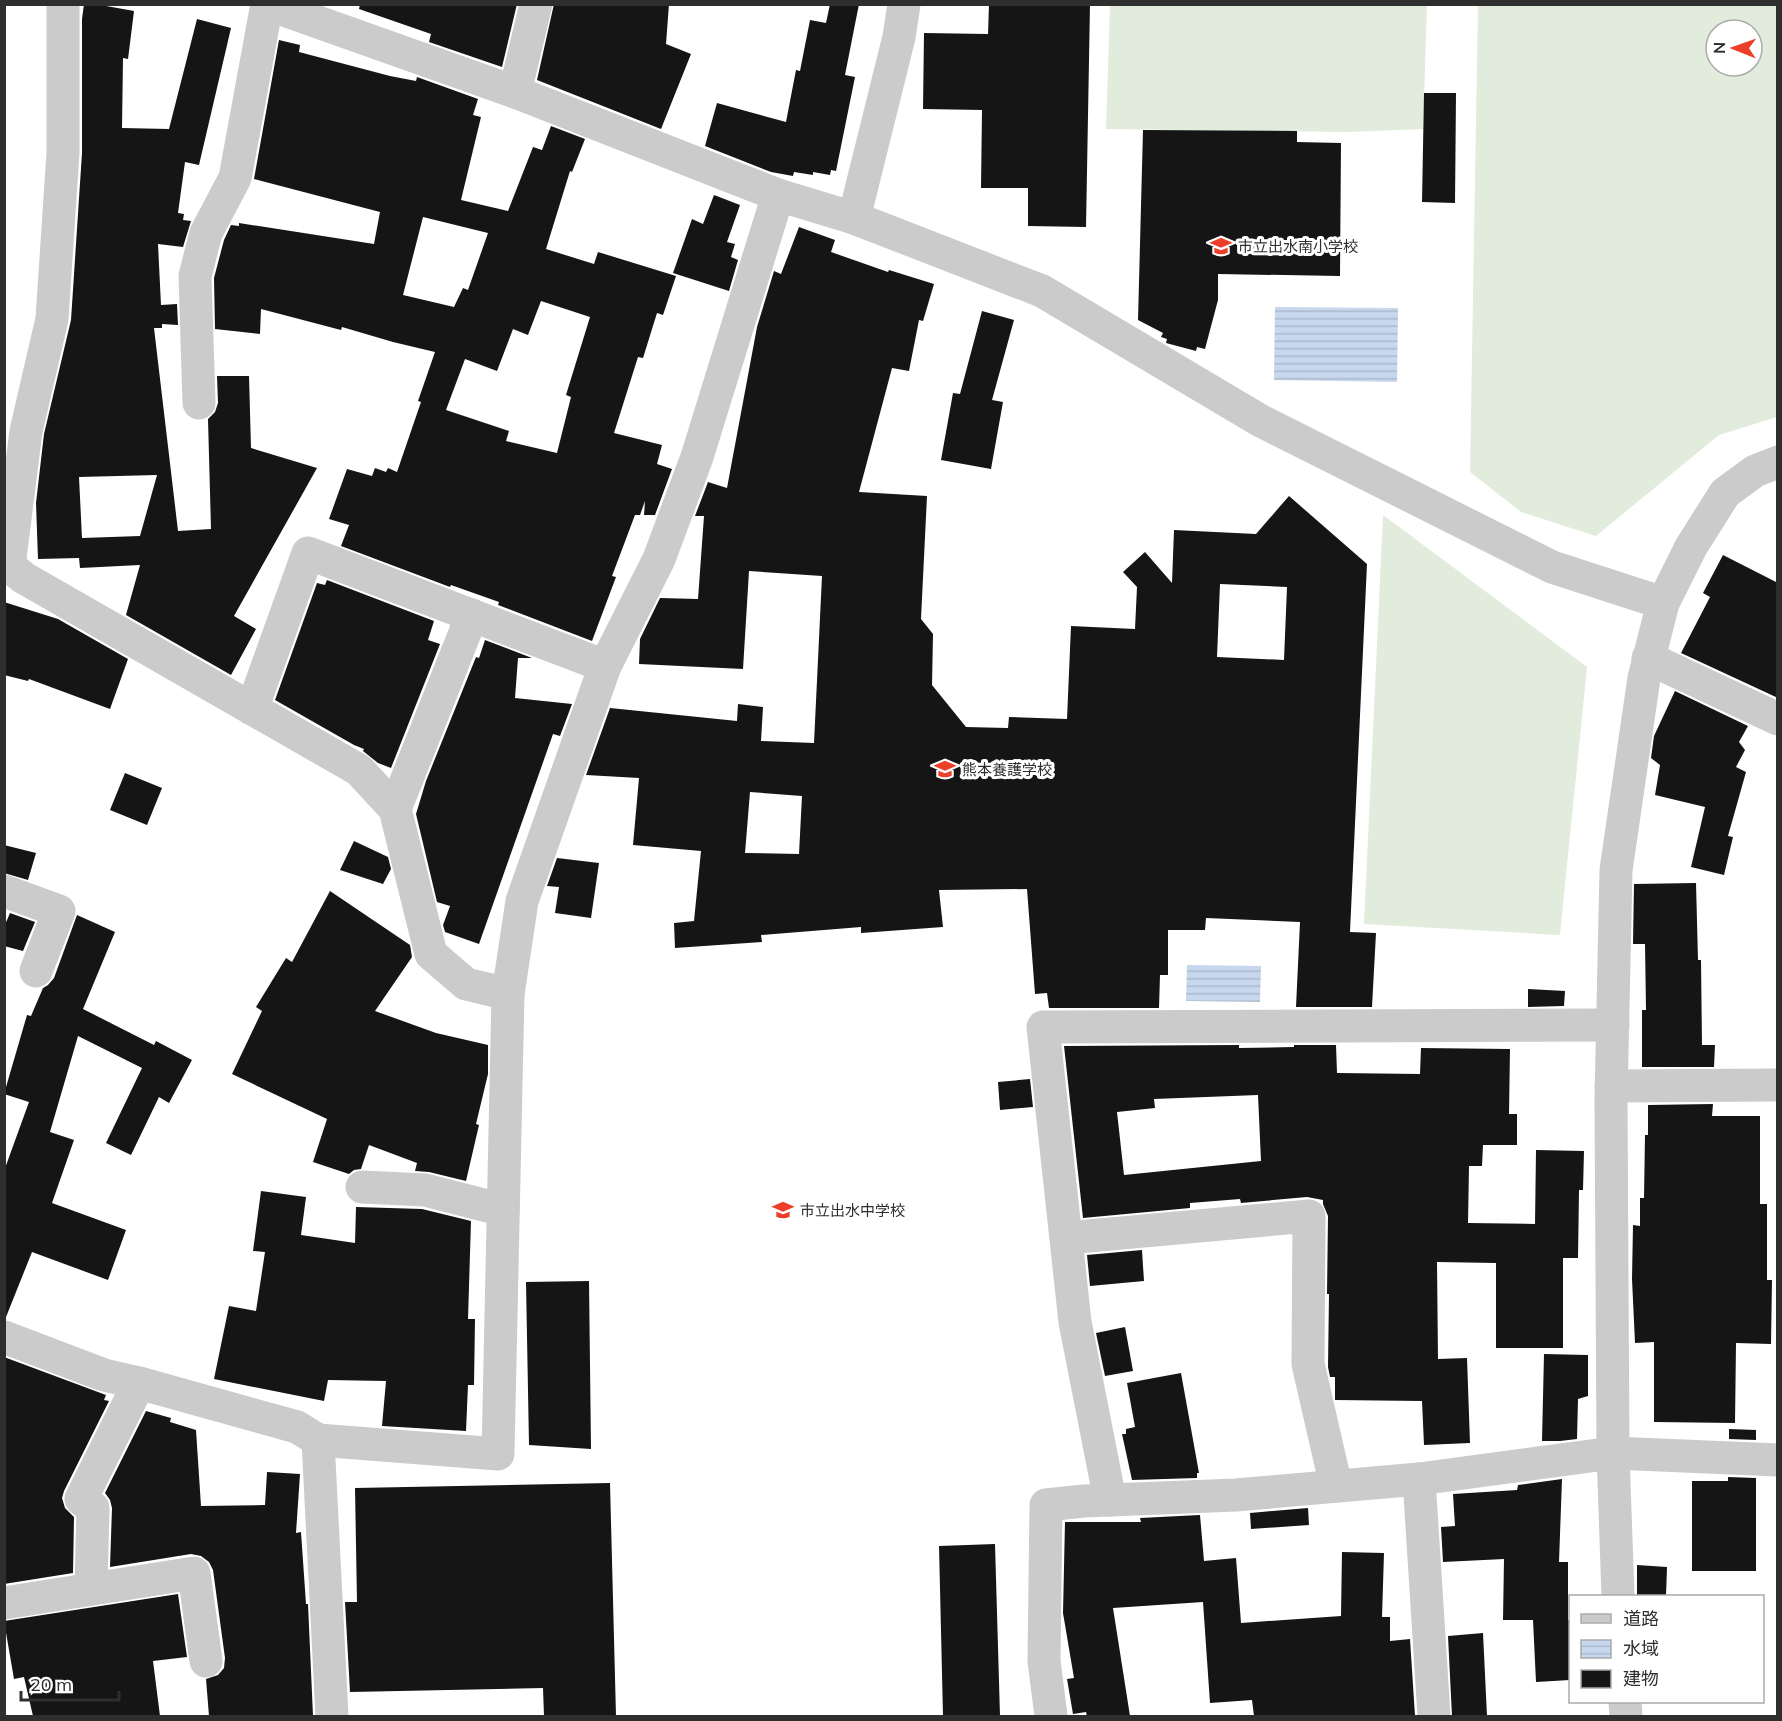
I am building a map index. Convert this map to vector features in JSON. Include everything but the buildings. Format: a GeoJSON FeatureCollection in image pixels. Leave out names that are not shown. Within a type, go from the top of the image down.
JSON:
{"type":"FeatureCollection","features":[{"type":"Feature","properties":{"kind":"street"},"geometry":{"type":"LineString","coordinates":[[63,4],[63,152],[52,319],[26,431],[7,567],[359,770],[395,809],[431,954],[466,984],[508,994]]}},
{"type":"Feature","properties":{"kind":"street"},"geometry":{"type":"LineString","coordinates":[[199,403],[195,276],[206,233],[235,178],[267,4],[515,92],[778,195],[854,218],[1042,291],[1261,421],[1552,567],[1663,603]]}},
{"type":"Feature","properties":{"kind":"street"},"geometry":{"type":"LineString","coordinates":[[515,92],[536,4]]}},
{"type":"Feature","properties":{"kind":"street"},"geometry":{"type":"LineString","coordinates":[[854,218],[899,37],[904,4]]}},
{"type":"Feature","properties":{"kind":"street"},"geometry":{"type":"LineString","coordinates":[[4,1337],[104,1375],[297,1426],[318,1440],[498,1454],[508,994],[522,901],[605,666],[659,559],[697,457],[778,195]]}},
{"type":"Feature","properties":{"kind":"street"},"geometry":{"type":"LineString","coordinates":[[1618,1595],[1613,1453],[1611,1086],[1616,870],[1644,678],[1663,603],[1691,547],[1725,493],[1755,471],[1778,462]]}},
{"type":"Feature","properties":{"kind":"street"},"geometry":{"type":"LineString","coordinates":[[252,709],[308,553],[605,666]]}},
{"type":"Feature","properties":{"kind":"street"},"geometry":{"type":"LineString","coordinates":[[395,809],[472,615]]}},
{"type":"Feature","properties":{"kind":"street"},"geometry":{"type":"LineString","coordinates":[[1648,658],[1778,718]]}},
{"type":"Feature","properties":{"kind":"street"},"geometry":{"type":"LineString","coordinates":[[4,891],[59,911],[36,971]]}},
{"type":"Feature","properties":{"kind":"street"},"geometry":{"type":"LineString","coordinates":[[1110,1500],[1075,1322],[1043,1028],[1613,1025]]}},
{"type":"Feature","properties":{"kind":"street"},"geometry":{"type":"LineString","coordinates":[[1611,1086],[1778,1085]]}},
{"type":"Feature","properties":{"kind":"street"},"geometry":{"type":"LineString","coordinates":[[362,1187],[425,1190],[503,1210]]}},
{"type":"Feature","properties":{"kind":"street"},"geometry":{"type":"LineString","coordinates":[[1066,1238],[1309,1216],[1308,1364],[1336,1486]]}},
{"type":"Feature","properties":{"kind":"street"},"geometry":{"type":"LineString","coordinates":[[92,1589],[93,1509],[81,1499],[139,1383]]}},
{"type":"Feature","properties":{"kind":"street"},"geometry":{"type":"LineString","coordinates":[[318,1440],[332,1716]]}},
{"type":"Feature","properties":{"kind":"street"},"geometry":{"type":"LineString","coordinates":[[1052,1716],[1044,1661],[1046,1505],[1236,1495],[1419,1479],[1613,1453],[1778,1460]]}},
{"type":"Feature","properties":{"kind":"street"},"geometry":{"type":"LineString","coordinates":[[1419,1479],[1434,1716]]}},
{"type":"Feature","properties":{"kind":"street"},"geometry":{"type":"LineString","coordinates":[[4,1602],[194,1573],[206,1661]]}},
{"type":"Feature","properties":{"kind":"green space"},"geometry":{"type":"Polygon","coordinates":[[[1110,5],[1427,5],[1423,129],[1348,132],[1106,129],[1110,5]]]}},
{"type":"Feature","properties":{"kind":"green space"},"geometry":{"type":"Polygon","coordinates":[[[1478,5],[1777,5],[1777,417],[1719,435],[1596,536],[1521,512],[1470,472],[1478,5]]]}},
{"type":"Feature","properties":{"kind":"green space"},"geometry":{"type":"Polygon","coordinates":[[[1383,515],[1587,667],[1560,935],[1364,924],[1383,515]]]}},
{"type":"Feature","properties":{"kind":"water"},"geometry":{"type":"Polygon","coordinates":[[[1275,307],[1398,308],[1397,382],[1274,380],[1275,307]]]}},
{"type":"Feature","properties":{"kind":"water"},"geometry":{"type":"Polygon","coordinates":[[[1187,965],[1261,966],[1260,1002],[1186,1001],[1187,965]]]}},
{"type":"Feature","properties":{"kind":"place","name":"市立出水南小学校"},"geometry":{"type":"Point","coordinates":[1221,246]}},
{"type":"Feature","properties":{"kind":"place","name":"熊本養護学校"},"geometry":{"type":"Point","coordinates":[945,769]}},
{"type":"Feature","properties":{"kind":"place","name":"市立出水中学校"},"geometry":{"type":"Point","coordinates":[783,1210]}}]}
